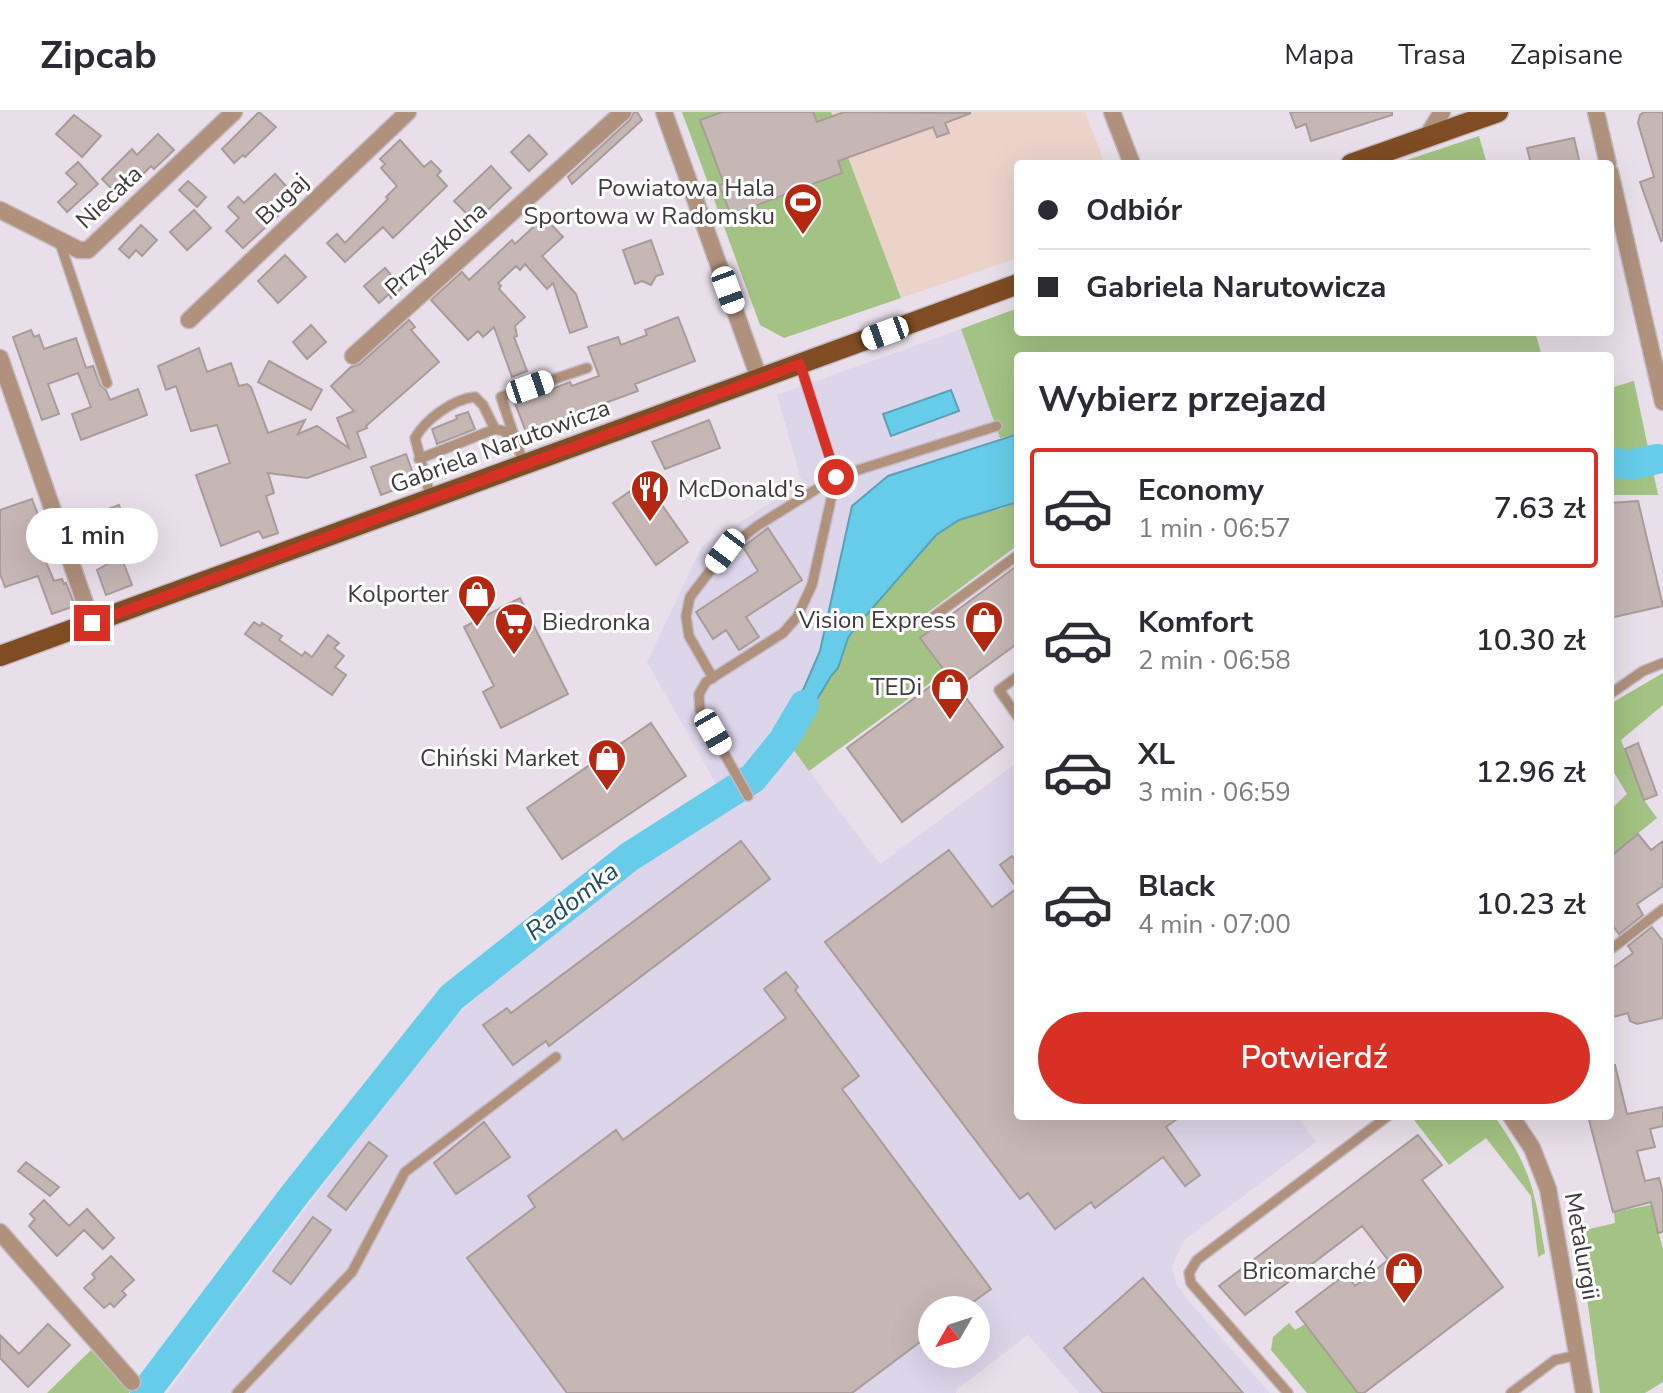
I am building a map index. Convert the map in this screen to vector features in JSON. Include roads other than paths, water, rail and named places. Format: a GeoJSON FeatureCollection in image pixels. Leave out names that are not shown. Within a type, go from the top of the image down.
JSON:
{"type":"FeatureCollection","features":[{"type":"Feature","properties":{"kind":"main road"},"geometry":{"type":"LineString","coordinates":[[1362,160],[1498,112]]}},
{"type":"Feature","properties":{"kind":"main road","name":"Gabriela Narutowicza"},"geometry":{"type":"LineString","coordinates":[[0,656],[431,499],[521,455],[800,364],[1014,285]]}},
{"type":"Feature","properties":{"kind":"street","name":"Niecała"},"geometry":{"type":"LineString","coordinates":[[0,210],[79,250],[88,250],[234,112]]}},
{"type":"Feature","properties":{"kind":"street","name":"Bugaj"},"geometry":{"type":"LineString","coordinates":[[189,320],[408,112]]}},
{"type":"Feature","properties":{"kind":"street","name":"Przyszkolna"},"geometry":{"type":"LineString","coordinates":[[353,356],[623,112]]}},
{"type":"Feature","properties":{"kind":"street"},"geometry":{"type":"LineString","coordinates":[[664,112],[759,378]]}},
{"type":"Feature","properties":{"kind":"street"},"geometry":{"type":"LineString","coordinates":[[1112,112],[1130,160]]}},
{"type":"Feature","properties":{"kind":"street"},"geometry":{"type":"LineString","coordinates":[[1427,136],[1442,112]]}},
{"type":"Feature","properties":{"kind":"street"},"geometry":{"type":"LineString","coordinates":[[1596,112],[1607,160]]}},
{"type":"Feature","properties":{"kind":"street"},"geometry":{"type":"LineString","coordinates":[[1614,189],[1663,402]]}},
{"type":"Feature","properties":{"kind":"street"},"geometry":{"type":"LineString","coordinates":[[0,358],[92,623]]}},
{"type":"Feature","properties":{"kind":"street","name":"Metalurgii"},"geometry":{"type":"LineString","coordinates":[[1514,1120],[1532,1148],[1548,1189],[1584,1393]]}},
{"type":"Feature","properties":{"kind":"street"},"geometry":{"type":"LineString","coordinates":[[0,1232],[132,1382]]}},
{"type":"Feature","properties":{"kind":"lane"},"geometry":{"type":"LineString","coordinates":[[59,240],[107,383]]}},
{"type":"Feature","properties":{"kind":"lane"},"geometry":{"type":"LineString","coordinates":[[748,796],[700,710],[699,694],[713,678],[771,642],[797,617],[812,585],[836,477],[800,364]]}},
{"type":"Feature","properties":{"kind":"lane"},"geometry":{"type":"LineString","coordinates":[[521,455],[501,397],[587,368]]}},
{"type":"Feature","properties":{"kind":"lane"},"geometry":{"type":"LineString","coordinates":[[431,499],[415,438],[420,429],[450,405],[475,397],[483,405],[495,429]]}},
{"type":"Feature","properties":{"kind":"lane"},"geometry":{"type":"LineString","coordinates":[[713,678],[686,625],[690,597],[725,551],[836,477],[997,426]]}},
{"type":"Feature","properties":{"kind":"lane"},"geometry":{"type":"LineString","coordinates":[[419,459],[495,429],[504,431],[521,455]]}},
{"type":"Feature","properties":{"kind":"lane"},"geometry":{"type":"LineString","coordinates":[[933,617],[1014,558]]}},
{"type":"Feature","properties":{"kind":"lane"},"geometry":{"type":"LineString","coordinates":[[1614,691],[1650,666],[1663,663]]}},
{"type":"Feature","properties":{"kind":"lane"},"geometry":{"type":"LineString","coordinates":[[1014,679],[999,690],[1014,711]]}},
{"type":"Feature","properties":{"kind":"lane"},"geometry":{"type":"LineString","coordinates":[[1614,947],[1663,909]]}},
{"type":"Feature","properties":{"kind":"lane"},"geometry":{"type":"LineString","coordinates":[[237,1393],[352,1272],[405,1172],[556,1057]]}},
{"type":"Feature","properties":{"kind":"lane"},"geometry":{"type":"LineString","coordinates":[[1288,1393],[1191,1283],[1189,1273],[1197,1260],[1383,1120]]}},
{"type":"Feature","properties":{"kind":"lane"},"geometry":{"type":"LineString","coordinates":[[1511,1393],[1555,1360],[1578,1355]]}},
{"type":"Feature","properties":{"kind":"water"},"geometry":{"type":"Polygon","coordinates":[[[951,390],[959,411],[891,436],[883,414],[951,390]]]}},
{"type":"Feature","properties":{"kind":"water"},"geometry":{"type":"Polygon","coordinates":[[[1014,435],[1014,503],[959,520],[936,535],[848,638],[838,668],[790,745],[779,731],[804,688],[820,651],[852,506],[888,476],[1014,435]]]}},
{"type":"Feature","properties":{"kind":"waterway","name":"Radomka"},"geometry":{"type":"LineString","coordinates":[[1614,463],[1630,465],[1657,459]]}},
{"type":"Feature","properties":{"kind":"waterway","name":"Radomka"},"geometry":{"type":"LineString","coordinates":[[145,1393],[295,1194],[452,997],[629,857],[753,778],[783,741],[804,705]]}},
{"type":"Feature","properties":{"kind":"place","name":"Powiatowa Hala Sportowa w Radomsku"},"geometry":{"type":"Point","coordinates":[803,236]}},
{"type":"Feature","properties":{"kind":"place","name":"McDonald's"},"geometry":{"type":"Point","coordinates":[650,523]}},
{"type":"Feature","properties":{"kind":"place","name":"Kolporter"},"geometry":{"type":"Point","coordinates":[477,628]}},
{"type":"Feature","properties":{"kind":"place","name":"Vision Express"},"geometry":{"type":"Point","coordinates":[984,654]}},
{"type":"Feature","properties":{"kind":"place","name":"Biedronka"},"geometry":{"type":"Point","coordinates":[514,656]}},
{"type":"Feature","properties":{"kind":"place","name":"TEDi"},"geometry":{"type":"Point","coordinates":[950,721]}},
{"type":"Feature","properties":{"kind":"place","name":"Chiński Market"},"geometry":{"type":"Point","coordinates":[607,792]}},
{"type":"Feature","properties":{"kind":"place","name":"Bricomarché"},"geometry":{"type":"Point","coordinates":[1404,1305]}}]}
